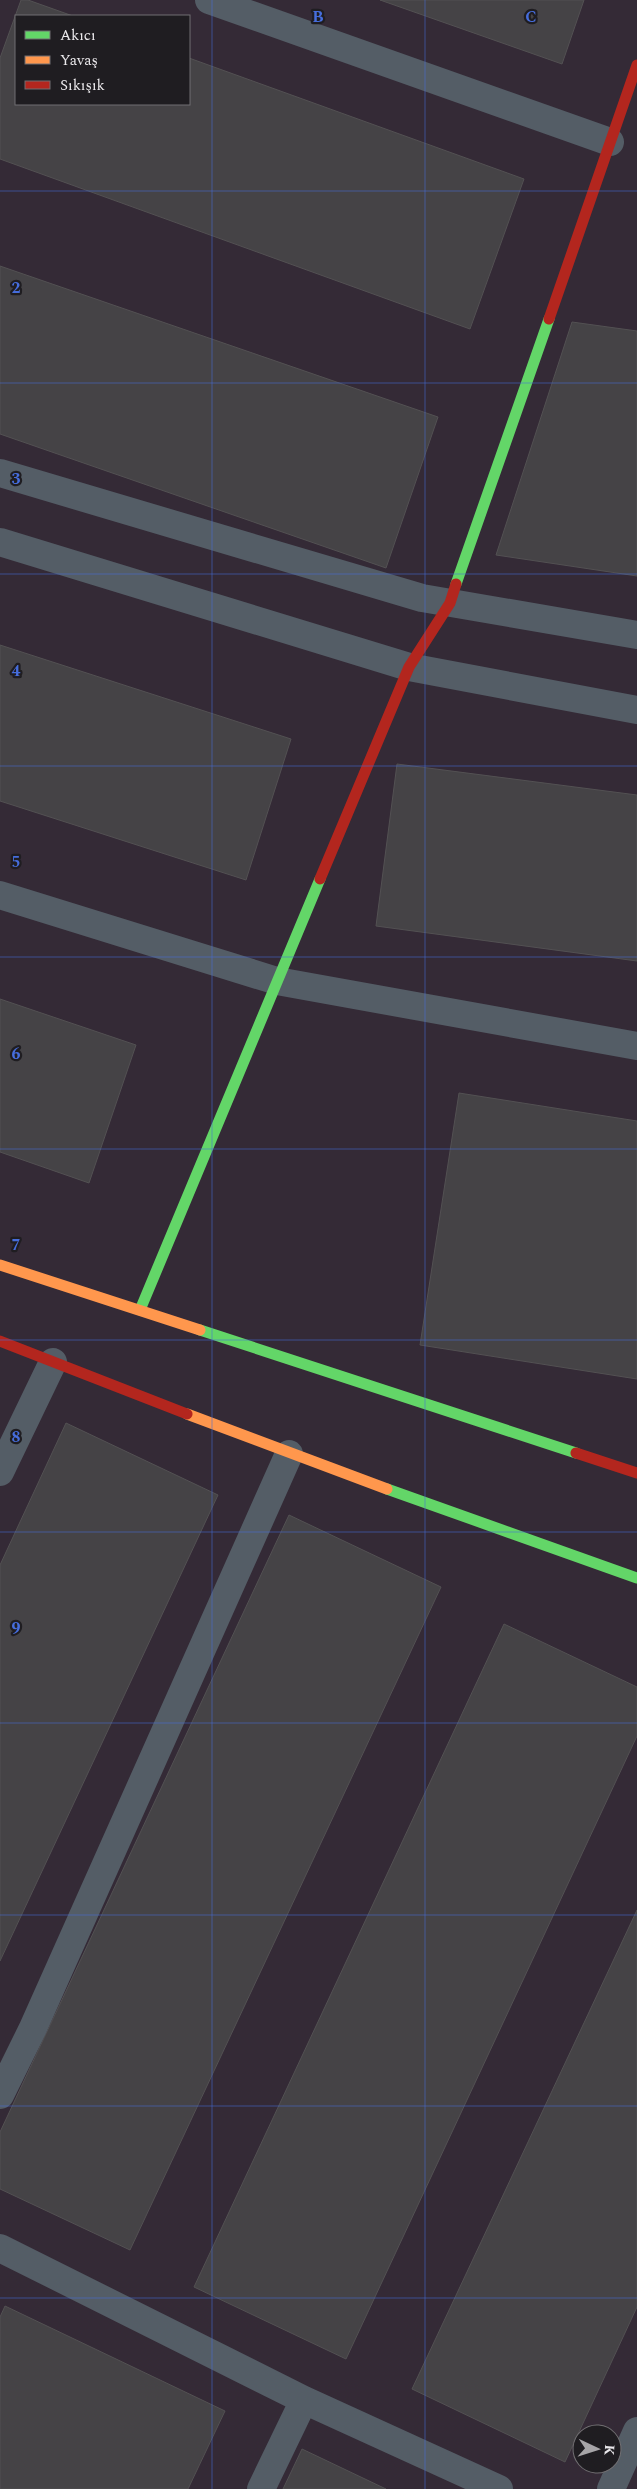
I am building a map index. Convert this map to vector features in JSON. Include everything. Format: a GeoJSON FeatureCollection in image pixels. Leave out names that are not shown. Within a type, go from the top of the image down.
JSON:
{"type":"FeatureCollection","features":[{"type":"Feature","properties":{"kind":"main road"},"geometry":{"type":"LineString","coordinates":[[140,1310],[408,667],[450,603],[637,65]]}},
{"type":"Feature","properties":{"kind":"main road"},"geometry":{"type":"LineString","coordinates":[[0,1265],[637,1473]]}},
{"type":"Feature","properties":{"kind":"main road"},"geometry":{"type":"LineString","coordinates":[[0,1341],[289,1454],[637,1578]]}},
{"type":"Feature","properties":{"kind":"street"},"geometry":{"type":"LineString","coordinates":[[209,0],[610,142]]}},
{"type":"Feature","properties":{"kind":"street"},"geometry":{"type":"LineString","coordinates":[[0,473],[422,598],[637,635]]}},
{"type":"Feature","properties":{"kind":"street"},"geometry":{"type":"LineString","coordinates":[[0,542],[408,667],[637,710]]}},
{"type":"Feature","properties":{"kind":"street"},"geometry":{"type":"LineString","coordinates":[[0,895],[277,981],[637,1046]]}},
{"type":"Feature","properties":{"kind":"street"},"geometry":{"type":"LineString","coordinates":[[0,1472],[53,1362]]}},
{"type":"Feature","properties":{"kind":"street"},"geometry":{"type":"LineString","coordinates":[[0,2096],[33,2028],[289,1454]]}},
{"type":"Feature","properties":{"kind":"street"},"geometry":{"type":"LineString","coordinates":[[0,2248],[304,2400],[499,2489]]}},
{"type":"Feature","properties":{"kind":"street"},"geometry":{"type":"LineString","coordinates":[[261,2489],[304,2400]]}},
{"type":"Feature","properties":{"kind":"street"},"geometry":{"type":"LineString","coordinates":[[610,2489],[637,2430]]}},
{"type":"Feature","properties":{"kind":"shaded area"},"geometry":{"type":"Polygon","coordinates":[[[0,0],[637,0],[637,2489],[0,2489],[0,0]]]}},
{"type":"Feature","properties":{"kind":"building"},"geometry":{"type":"Polygon","coordinates":[[[21,0],[28,0],[70,15],[16,15],[21,0]]]}},
{"type":"Feature","properties":{"kind":"building"},"geometry":{"type":"Polygon","coordinates":[[[380,0],[584,0],[562,64],[380,0]]]}},
{"type":"Feature","properties":{"kind":"building"},"geometry":{"type":"Polygon","coordinates":[[[15,17],[15,105],[190,105],[190,58],[524,179],[470,329],[0,159],[0,58],[15,17]]]}},
{"type":"Feature","properties":{"kind":"building"},"geometry":{"type":"Polygon","coordinates":[[[0,266],[438,417],[386,568],[0,434],[0,266]]]}},
{"type":"Feature","properties":{"kind":"building"},"geometry":{"type":"Polygon","coordinates":[[[572,322],[637,331],[637,576],[496,555],[572,322]]]}},
{"type":"Feature","properties":{"kind":"building"},"geometry":{"type":"Polygon","coordinates":[[[0,645],[291,739],[246,880],[0,801],[0,645]]]}},
{"type":"Feature","properties":{"kind":"building"},"geometry":{"type":"Polygon","coordinates":[[[397,764],[637,795],[637,961],[376,926],[397,764]]]}},
{"type":"Feature","properties":{"kind":"building"},"geometry":{"type":"Polygon","coordinates":[[[0,999],[136,1045],[89,1183],[0,1152],[0,999]]]}},
{"type":"Feature","properties":{"kind":"building"},"geometry":{"type":"Polygon","coordinates":[[[459,1093],[637,1121],[637,1379],[420,1345],[459,1093]]]}},
{"type":"Feature","properties":{"kind":"building"},"geometry":{"type":"Polygon","coordinates":[[[66,1423],[218,1495],[0,1961],[0,1565],[66,1423]]]}},
{"type":"Feature","properties":{"kind":"building"},"geometry":{"type":"Polygon","coordinates":[[[289,1515],[441,1587],[130,2250],[0,2189],[0,2132],[289,1515]]]}},
{"type":"Feature","properties":{"kind":"building"},"geometry":{"type":"Polygon","coordinates":[[[504,1624],[637,1687],[637,1736],[346,2359],[194,2287],[504,1624]]]}},
{"type":"Feature","properties":{"kind":"building"},"geometry":{"type":"Polygon","coordinates":[[[637,1910],[637,2307],[583,2424],[572,2424],[572,2447],[565,2462],[412,2389],[637,1910]]]}},
{"type":"Feature","properties":{"kind":"building"},"geometry":{"type":"Polygon","coordinates":[[[5,2306],[225,2411],[188,2489],[0,2489],[0,2317],[5,2306]]]}},
{"type":"Feature","properties":{"kind":"building"},"geometry":{"type":"Polygon","coordinates":[[[302,2449],[386,2489],[283,2489],[302,2449]]]}},
{"type":"Feature","properties":{"kind":"traffic: fast"},"geometry":{"type":"LineString","coordinates":[[456,584],[549,319]]}},
{"type":"Feature","properties":{"kind":"traffic: fast"},"geometry":{"type":"LineString","coordinates":[[140,1310],[320,879]]}},
{"type":"Feature","properties":{"kind":"traffic: fast"},"geometry":{"type":"LineString","coordinates":[[200,1330],[576,1453]]}},
{"type":"Feature","properties":{"kind":"traffic: fast"},"geometry":{"type":"LineString","coordinates":[[387,1489],[637,1578]]}},
{"type":"Feature","properties":{"kind":"traffic: slow"},"geometry":{"type":"LineString","coordinates":[[0,1265],[200,1330]]}},
{"type":"Feature","properties":{"kind":"traffic: slow"},"geometry":{"type":"LineString","coordinates":[[187,1414],[387,1489]]}},
{"type":"Feature","properties":{"kind":"traffic: jam"},"geometry":{"type":"LineString","coordinates":[[549,319],[637,65]]}},
{"type":"Feature","properties":{"kind":"traffic: jam"},"geometry":{"type":"LineString","coordinates":[[320,879],[409,667],[450,603],[456,584]]}},
{"type":"Feature","properties":{"kind":"traffic: jam"},"geometry":{"type":"LineString","coordinates":[[0,1341],[187,1414]]}},
{"type":"Feature","properties":{"kind":"traffic: jam"},"geometry":{"type":"LineString","coordinates":[[576,1453],[637,1473]]}}]}
